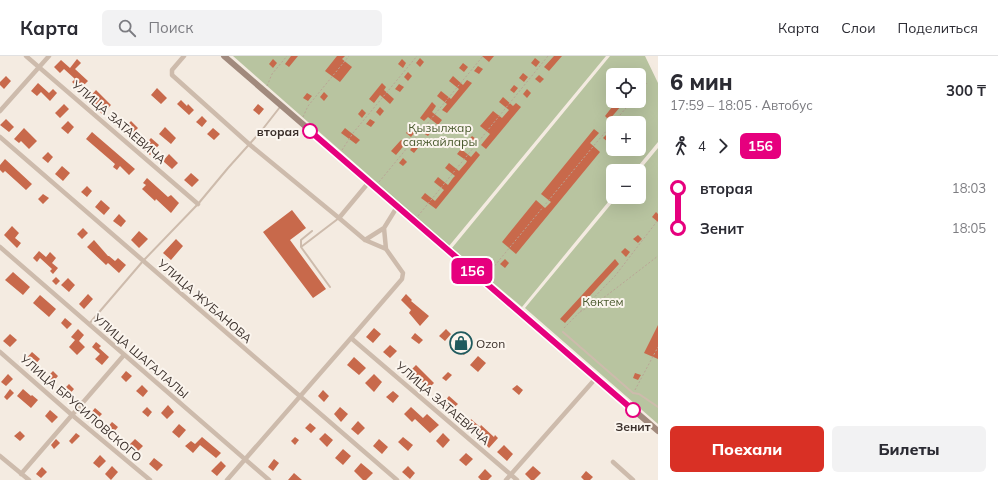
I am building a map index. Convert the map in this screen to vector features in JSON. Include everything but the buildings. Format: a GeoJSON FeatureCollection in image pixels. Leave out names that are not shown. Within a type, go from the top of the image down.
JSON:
{"type":"FeatureCollection","features":[{"type":"Feature","properties":{"kind":"main road"},"geometry":{"type":"LineString","coordinates":[[224,56],[658,431]]}},
{"type":"Feature","properties":{"kind":"street","name":"УЛИЦА ЗАТАЕВИЧА"},"geometry":{"type":"LineString","coordinates":[[26,56],[198,204]]}},
{"type":"Feature","properties":{"kind":"street"},"geometry":{"type":"LineString","coordinates":[[0,111],[49,56]]}},
{"type":"Feature","properties":{"kind":"street"},"geometry":{"type":"LineString","coordinates":[[184,56],[172,70],[172,75],[250,144],[365,240],[386,249]]}},
{"type":"Feature","properties":{"kind":"street","name":"УЛИЦА ЖУБАНОВА"},"geometry":{"type":"LineString","coordinates":[[0,137],[397,480]]}},
{"type":"Feature","properties":{"kind":"street"},"geometry":{"type":"LineString","coordinates":[[339,218],[369,182]]}},
{"type":"Feature","properties":{"kind":"street"},"geometry":{"type":"LineString","coordinates":[[365,240],[384,228],[397,207]]}},
{"type":"Feature","properties":{"kind":"street"},"geometry":{"type":"LineString","coordinates":[[227,480],[300,395],[353,340],[402,278],[402,273],[386,249],[384,228]]}},
{"type":"Feature","properties":{"kind":"street","name":"УЛИЦА ШАГАЛАЛЫ"},"geometry":{"type":"LineString","coordinates":[[0,247],[269,480]]}},
{"type":"Feature","properties":{"kind":"street","name":"УЛИЦА ЗАТАЕВИЧА"},"geometry":{"type":"LineString","coordinates":[[353,340],[517,480]]}},
{"type":"Feature","properties":{"kind":"street","name":"УЛИЦА БРУСИЛОВСКОГО"},"geometry":{"type":"LineString","coordinates":[[0,352],[150,480]]}},
{"type":"Feature","properties":{"kind":"street"},"geometry":{"type":"LineString","coordinates":[[21,474],[124,354]]}},
{"type":"Feature","properties":{"kind":"street"},"geometry":{"type":"LineString","coordinates":[[506,480],[596,378]]}},
{"type":"Feature","properties":{"kind":"street"},"geometry":{"type":"LineString","coordinates":[[0,456],[29,480]]}},
{"type":"Feature","properties":{"kind":"street"},"geometry":{"type":"LineString","coordinates":[[613,462],[633,480]]}},
{"type":"Feature","properties":{"kind":"lane"},"geometry":{"type":"LineString","coordinates":[[89,324],[143,261],[198,204],[281,106]]}},
{"type":"Feature","properties":{"kind":"lane"},"geometry":{"type":"LineString","coordinates":[[301,247],[339,218]]}},
{"type":"Feature","properties":{"kind":"lane"},"geometry":{"type":"LineString","coordinates":[[312,231],[300,240],[301,247],[330,287]]}},
{"type":"Feature","properties":{"kind":"lane"},"geometry":{"type":"LineString","coordinates":[[563,332],[633,393],[639,394],[658,407]]}},
{"type":"Feature","properties":{"kind":"path"},"geometry":{"type":"LineString","coordinates":[[266,93],[272,74],[287,56]]}},
{"type":"Feature","properties":{"kind":"path"},"geometry":{"type":"LineString","coordinates":[[301,123],[308,106],[349,56]]}},
{"type":"Feature","properties":{"kind":"path"},"geometry":{"type":"LineString","coordinates":[[338,155],[353,133],[417,56]]}},
{"type":"Feature","properties":{"kind":"path"},"geometry":{"type":"LineString","coordinates":[[376,188],[384,175],[483,56]]}},
{"type":"Feature","properties":{"kind":"path"},"geometry":{"type":"LineString","coordinates":[[414,221],[548,56]]}},
{"type":"Feature","properties":{"kind":"path"},"geometry":{"type":"LineString","coordinates":[[483,280],[626,108]]}},
{"type":"Feature","properties":{"kind":"path"},"geometry":{"type":"LineString","coordinates":[[563,332],[578,314],[615,276],[658,220]]}},
{"type":"Feature","properties":{"kind":"path"},"geometry":{"type":"LineString","coordinates":[[578,314],[606,296],[658,256]]}},
{"type":"Feature","properties":{"kind":"path"},"geometry":{"type":"LineString","coordinates":[[633,393],[658,347]]}},
{"type":"Feature","properties":{"kind":"green space","name":"Қызылжар саяжайлары"},"geometry":{"type":"Polygon","coordinates":[[[233,56],[606,56],[449,246],[233,56]]]}},
{"type":"Feature","properties":{"kind":"green space"},"geometry":{"type":"Polygon","coordinates":[[[610,56],[645,56],[658,83],[658,142],[640,164],[606,164],[606,204],[522,307],[452,248],[610,56]]]}},
{"type":"Feature","properties":{"kind":"green space","name":"Көктем"},"geometry":{"type":"Polygon","coordinates":[[[658,148],[658,424],[525,308],[611,204],[646,204],[646,164],[645,164],[658,148]]]}},
{"type":"Feature","properties":{"kind":"bus line","name":"156"},"geometry":{"type":"LineString","coordinates":[[310,131],[633,410]]}},
{"type":"Feature","properties":{"kind":"place","name":"вторая"},"geometry":{"type":"Point","coordinates":[310,131]}},
{"type":"Feature","properties":{"kind":"place","name":"Ozon"},"geometry":{"type":"Point","coordinates":[461,343]}},
{"type":"Feature","properties":{"kind":"place","name":"Зенит"},"geometry":{"type":"Point","coordinates":[633,410]}}]}
